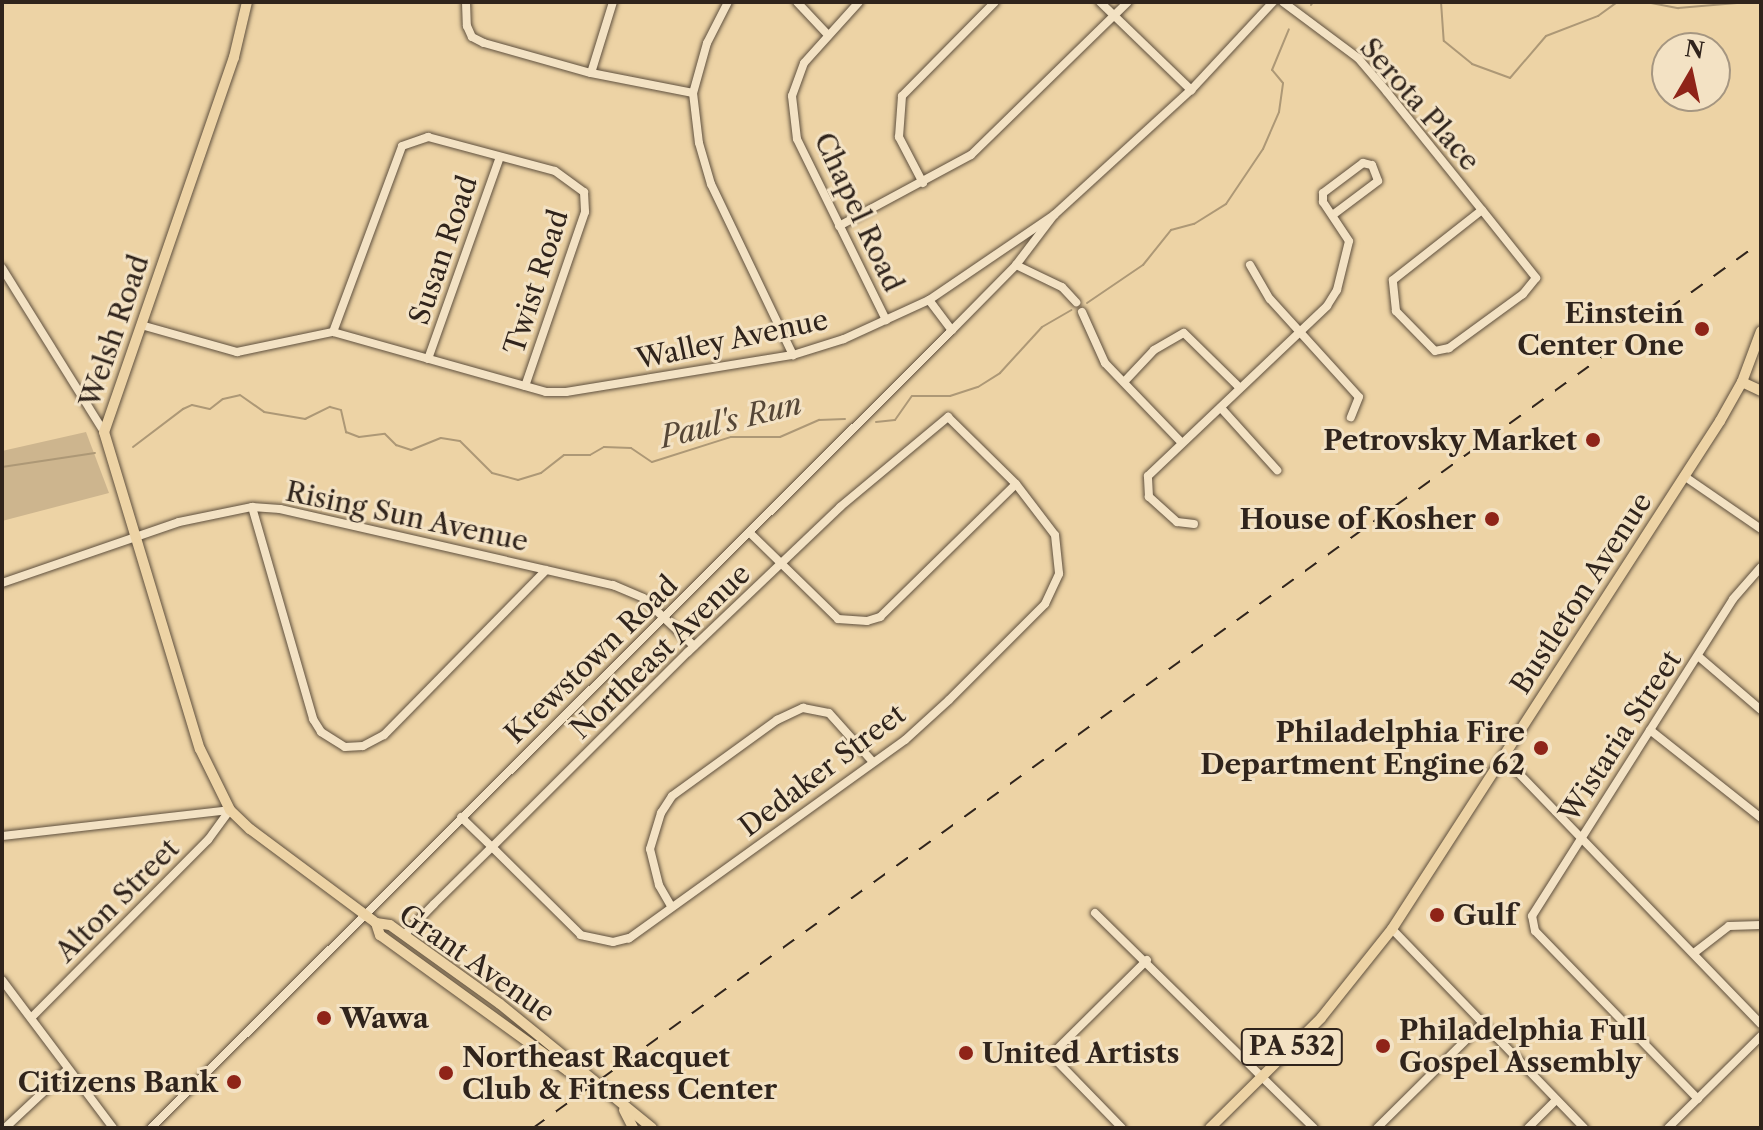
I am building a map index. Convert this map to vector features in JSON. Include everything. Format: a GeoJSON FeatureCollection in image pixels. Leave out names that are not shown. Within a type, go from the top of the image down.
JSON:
{"type":"FeatureCollection","features":[{"type":"Feature","properties":{"kind":"main road","name":"Welsh Road"},"geometry":{"type":"LineString","coordinates":[[230,810],[200,749],[104,432],[234,57],[247,2]]}},
{"type":"Feature","properties":{"kind":"main road","name":"Bustleton Avenue"},"geometry":{"type":"LineString","coordinates":[[1210,1128],[1339,998],[1392,929],[1684,476],[1742,382],[1761,331]]}},
{"type":"Feature","properties":{"kind":"main road"},"geometry":{"type":"LineString","coordinates":[[1742,382],[1761,391]]}},
{"type":"Feature","properties":{"kind":"main road","name":"Grant Avenue"},"geometry":{"type":"LineString","coordinates":[[230,810],[362,913],[404,935],[540,1034],[584,1076],[652,1128]]}},
{"type":"Feature","properties":{"kind":"main road","name":"Grant Avenue"},"geometry":{"type":"LineString","coordinates":[[376,923],[380,935],[568,1071],[584,1076]]}},
{"type":"Feature","properties":{"kind":"main road"},"geometry":{"type":"LineString","coordinates":[[621,1104],[633,1128]]}},
{"type":"Feature","properties":{"kind":"street"},"geometry":{"type":"LineString","coordinates":[[466,2],[464,16],[472,37],[591,73],[693,93]]}},
{"type":"Feature","properties":{"kind":"street"},"geometry":{"type":"LineString","coordinates":[[591,73],[613,2]]}},
{"type":"Feature","properties":{"kind":"street"},"geometry":{"type":"LineString","coordinates":[[728,2],[707,43],[693,93],[699,143],[711,184],[793,355]]}},
{"type":"Feature","properties":{"kind":"street"},"geometry":{"type":"LineString","coordinates":[[797,2],[827,34]]}},
{"type":"Feature","properties":{"kind":"street","name":"Chapel Road"},"geometry":{"type":"LineString","coordinates":[[859,2],[804,63],[792,96],[797,139],[886,320]]}},
{"type":"Feature","properties":{"kind":"street"},"geometry":{"type":"LineString","coordinates":[[923,183],[899,137],[902,96],[995,2]]}},
{"type":"Feature","properties":{"kind":"street"},"geometry":{"type":"LineString","coordinates":[[1100,2],[1191,90]]}},
{"type":"Feature","properties":{"kind":"street"},"geometry":{"type":"LineString","coordinates":[[839,226],[971,155],[1128,2]]}},
{"type":"Feature","properties":{"kind":"street","name":"Walley Avenue"},"geometry":{"type":"LineString","coordinates":[[141,325],[237,352],[333,332],[525,386],[566,392],[793,355],[886,320],[929,300],[1054,215],[1191,90],[1273,2]]}},
{"type":"Feature","properties":{"kind":"street","name":"Serota Place"},"geometry":{"type":"LineString","coordinates":[[1283,2],[1358,58],[1482,210],[1536,278],[1523,294],[1449,348],[1435,351],[1396,311],[1393,280],[1482,210]]}},
{"type":"Feature","properties":{"kind":"street"},"geometry":{"type":"LineString","coordinates":[[333,332],[396,155],[413,139],[443,140],[500,157]]}},
{"type":"Feature","properties":{"kind":"street","name":"Twist Road"},"geometry":{"type":"LineString","coordinates":[[500,157],[567,176],[584,192],[585,212],[525,386]]}},
{"type":"Feature","properties":{"kind":"street","name":"Susan Road"},"geometry":{"type":"LineString","coordinates":[[428,359],[500,157]]}},
{"type":"Feature","properties":{"kind":"street"},"geometry":{"type":"LineString","coordinates":[[1194,524],[1177,522],[1145,487],[1148,476],[1327,306],[1344,264],[1349,241],[1334,214],[1323,202],[1323,193],[1363,163],[1372,165],[1378,181],[1334,214]]}},
{"type":"Feature","properties":{"kind":"street","name":"Krewstown Road"},"geometry":{"type":"LineString","coordinates":[[151,1128],[362,913],[666,617],[952,330],[1016,265],[1054,215]]}},
{"type":"Feature","properties":{"kind":"street"},"geometry":{"type":"LineString","coordinates":[[1016,265],[1062,287],[1076,302]]}},
{"type":"Feature","properties":{"kind":"street"},"geometry":{"type":"LineString","coordinates":[[1250,265],[1270,299],[1302,330],[1359,397],[1351,417]]}},
{"type":"Feature","properties":{"kind":"street"},"geometry":{"type":"LineString","coordinates":[[2,268],[104,432]]}},
{"type":"Feature","properties":{"kind":"street"},"geometry":{"type":"LineString","coordinates":[[929,300],[952,330]]}},
{"type":"Feature","properties":{"kind":"street"},"geometry":{"type":"LineString","coordinates":[[1082,312],[1097,351],[1182,443]]}},
{"type":"Feature","properties":{"kind":"street"},"geometry":{"type":"LineString","coordinates":[[1124,382],[1154,350],[1184,333],[1240,388]]}},
{"type":"Feature","properties":{"kind":"street"},"geometry":{"type":"LineString","coordinates":[[1221,408],[1277,470]]}},
{"type":"Feature","properties":{"kind":"street","name":"Northeast Avenue"},"geometry":{"type":"LineString","coordinates":[[404,935],[694,646],[840,507],[948,417],[1016,484]]}},
{"type":"Feature","properties":{"kind":"street"},"geometry":{"type":"LineString","coordinates":[[1684,476],[1761,529]]}},
{"type":"Feature","properties":{"kind":"street"},"geometry":{"type":"LineString","coordinates":[[750,533],[838,619],[880,617],[1016,484]]}},
{"type":"Feature","properties":{"kind":"street","name":"Dedaker Street"},"geometry":{"type":"LineString","coordinates":[[492,847],[585,937],[613,942],[629,938],[905,740],[1022,630],[1054,586],[1059,558],[1055,535],[1016,484]]}},
{"type":"Feature","properties":{"kind":"street"},"geometry":{"type":"LineString","coordinates":[[252,507],[313,719],[321,732],[347,747],[384,735],[546,570]]}},
{"type":"Feature","properties":{"kind":"street","name":"Rising Sun Avenue"},"geometry":{"type":"LineString","coordinates":[[2,583],[135,536],[252,507],[309,515],[613,585],[643,598],[694,646]]}},
{"type":"Feature","properties":{"kind":"street","name":"Wistaria Street"},"geometry":{"type":"LineString","coordinates":[[1698,1099],[1537,933],[1532,916],[1536,905],[1733,599],[1761,567]]}},
{"type":"Feature","properties":{"kind":"street"},"geometry":{"type":"LineString","coordinates":[[1698,656],[1761,710]]}},
{"type":"Feature","properties":{"kind":"street"},"geometry":{"type":"LineString","coordinates":[[671,906],[659,885],[650,849],[661,813],[672,796],[777,720],[803,708],[829,713],[873,762]]}},
{"type":"Feature","properties":{"kind":"street"},"geometry":{"type":"LineString","coordinates":[[1650,730],[1761,818]]}},
{"type":"Feature","properties":{"kind":"street"},"geometry":{"type":"LineString","coordinates":[[1503,757],[1761,1024]]}},
{"type":"Feature","properties":{"kind":"street"},"geometry":{"type":"LineString","coordinates":[[2,836],[230,810]]}},
{"type":"Feature","properties":{"kind":"street","name":"Alton Street"},"geometry":{"type":"LineString","coordinates":[[32,1017],[208,840],[230,810]]}},
{"type":"Feature","properties":{"kind":"street"},"geometry":{"type":"LineString","coordinates":[[461,817],[492,847]]}},
{"type":"Feature","properties":{"kind":"street"},"geometry":{"type":"LineString","coordinates":[[1095,913],[1147,960],[1314,1128]]}},
{"type":"Feature","properties":{"kind":"street"},"geometry":{"type":"LineString","coordinates":[[1694,953],[1729,926],[1761,925]]}},
{"type":"Feature","properties":{"kind":"street"},"geometry":{"type":"LineString","coordinates":[[1392,929],[1584,1128]]}},
{"type":"Feature","properties":{"kind":"street"},"geometry":{"type":"LineString","coordinates":[[1122,1128],[1051,1055],[1147,960]]}},
{"type":"Feature","properties":{"kind":"street"},"geometry":{"type":"LineString","coordinates":[[2,980],[113,1128]]}},
{"type":"Feature","properties":{"kind":"street"},"geometry":{"type":"LineString","coordinates":[[1377,1128],[1482,1024]]}},
{"type":"Feature","properties":{"kind":"street"},"geometry":{"type":"LineString","coordinates":[[1668,1128],[1761,1036]]}},
{"type":"Feature","properties":{"kind":"street"},"geometry":{"type":"LineString","coordinates":[[5,1128],[68,1069]]}},
{"type":"Feature","properties":{"kind":"street"},"geometry":{"type":"LineString","coordinates":[[1528,1128],[1556,1100]]}},
{"type":"Feature","properties":{"kind":"shaded area"},"geometry":{"type":"Polygon","coordinates":[[[86,432],[109,493],[2,521],[2,451],[86,432]]]}},
{"type":"Feature","properties":{"kind":"waterway"},"geometry":{"type":"LineString","coordinates":[[1441,2],[1444,41],[1472,64],[1510,78],[1546,36],[1598,16],[1617,2]]}},
{"type":"Feature","properties":{"kind":"waterway"},"geometry":{"type":"LineString","coordinates":[[1646,2],[1678,8],[1749,2]]}},
{"type":"Feature","properties":{"kind":"waterway","name":"Paul's Run"},"geometry":{"type":"LineString","coordinates":[[1087,303],[1143,265],[1171,230],[1194,224],[1226,204],[1263,149],[1279,112],[1283,83],[1272,70],[1289,29]]}},
{"type":"Feature","properties":{"kind":"waterway","name":"Paul's Run"},"geometry":{"type":"LineString","coordinates":[[876,422],[895,420],[912,396],[950,396],[978,387],[1000,373],[1042,327],[1072,310]]}},
{"type":"Feature","properties":{"kind":"waterway","name":"Paul's Run"},"geometry":{"type":"LineString","coordinates":[[133,447],[183,409],[192,405],[210,409],[223,399],[240,395],[264,412],[305,419],[330,407],[341,410],[346,432],[359,437],[385,434],[396,445],[411,450],[441,438],[460,441],[492,473],[518,480],[541,473],[564,455],[590,455],[604,447],[631,448],[652,462],[731,437],[780,437],[819,420],[845,419]]}},
{"type":"Feature","properties":{"kind":"waterway","name":"Paul's Run"},"geometry":{"type":"LineString","coordinates":[[2,467],[95,453]]}},
{"type":"Feature","properties":{"kind":"railway"},"geometry":{"type":"LineString","coordinates":[[533,1128],[1761,242]]}},
{"type":"Feature","properties":{"kind":"place","name":"Einstein Center One"},"geometry":{"type":"Point","coordinates":[1702,329]}},
{"type":"Feature","properties":{"kind":"place","name":"Petrovsky Market"},"geometry":{"type":"Point","coordinates":[1593,440]}},
{"type":"Feature","properties":{"kind":"place","name":"House of Kosher"},"geometry":{"type":"Point","coordinates":[1492,519]}},
{"type":"Feature","properties":{"kind":"place","name":"Philadelphia Fire Department Engine 62"},"geometry":{"type":"Point","coordinates":[1541,748]}},
{"type":"Feature","properties":{"kind":"place","name":"Gulf"},"geometry":{"type":"Point","coordinates":[1437,915]}},
{"type":"Feature","properties":{"kind":"place","name":"Wawa"},"geometry":{"type":"Point","coordinates":[324,1018]}},
{"type":"Feature","properties":{"kind":"place","name":"Philadelphia Full Gospel Assembly"},"geometry":{"type":"Point","coordinates":[1383,1046]}},
{"type":"Feature","properties":{"kind":"place","name":"United Artists"},"geometry":{"type":"Point","coordinates":[966,1053]}},
{"type":"Feature","properties":{"kind":"place","name":"Northeast Racquet Club & Fitness Center"},"geometry":{"type":"Point","coordinates":[446,1073]}},
{"type":"Feature","properties":{"kind":"place","name":"Citizens Bank"},"geometry":{"type":"Point","coordinates":[234,1082]}}]}
